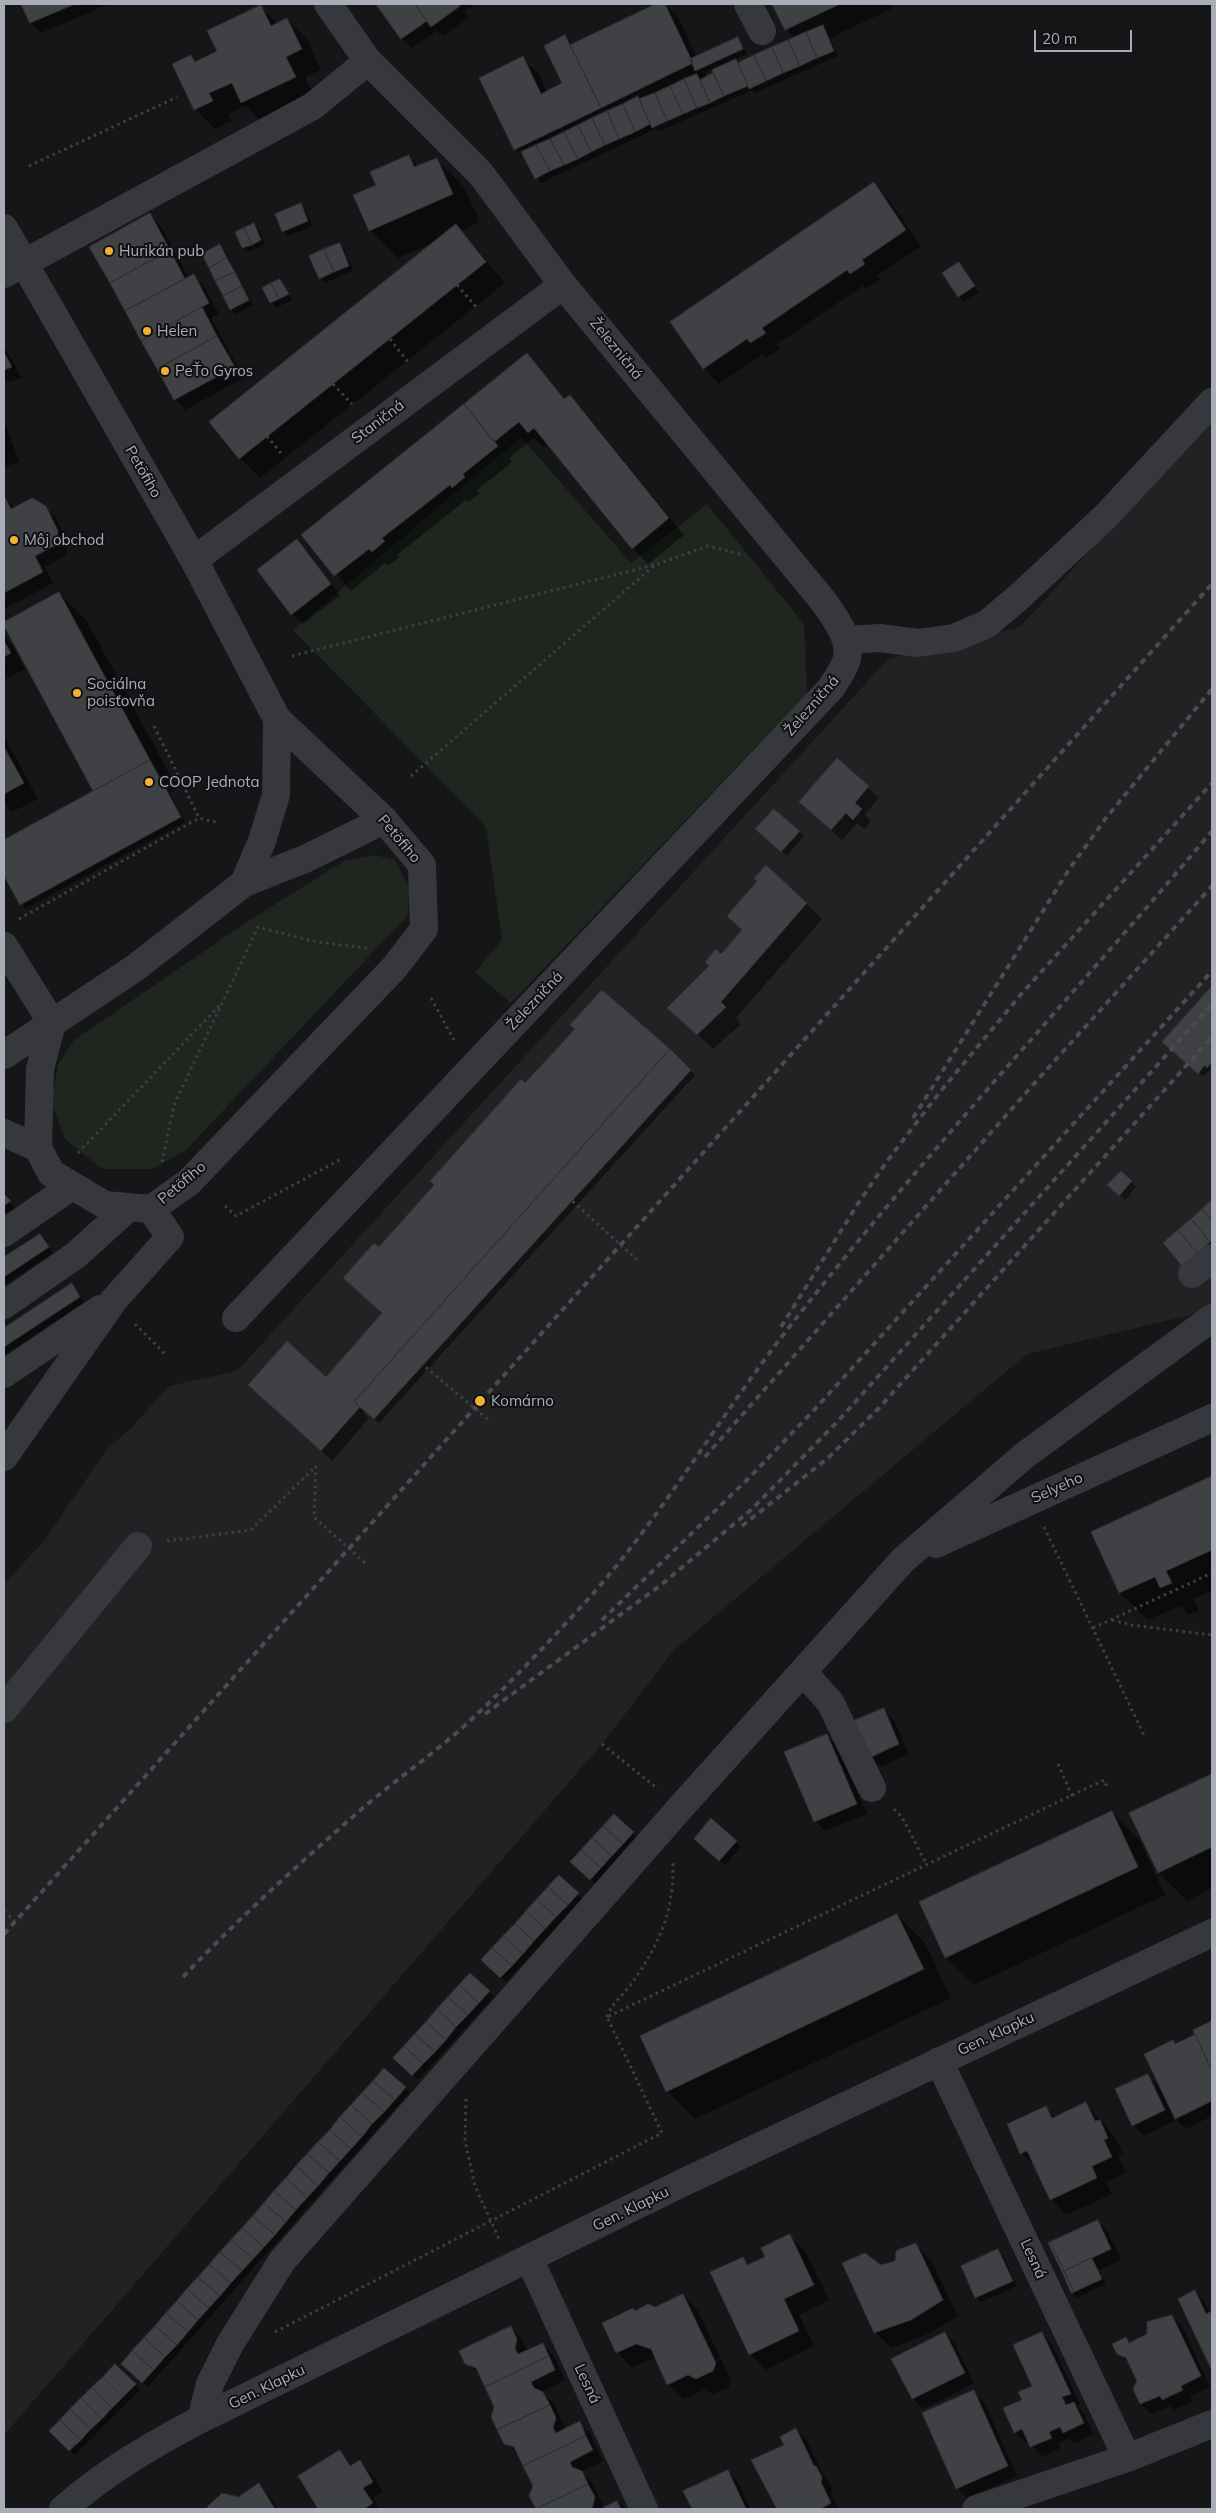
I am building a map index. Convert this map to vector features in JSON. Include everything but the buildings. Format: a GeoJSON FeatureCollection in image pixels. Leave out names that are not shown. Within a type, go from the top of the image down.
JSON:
{"type":"FeatureCollection","features":[{"type":"Feature","properties":{"kind":"street","name":"Železničná"},"geometry":{"type":"LineString","coordinates":[[236,1318],[831,688],[846,662],[846,640],[837,620],[824,602],[563,285],[481,174],[368,60],[328,4]]}},
{"type":"Feature","properties":{"kind":"street"},"geometry":{"type":"LineString","coordinates":[[748,4],[762,31]]}},
{"type":"Feature","properties":{"kind":"street"},"geometry":{"type":"LineString","coordinates":[[13,270],[313,106],[368,60]]}},
{"type":"Feature","properties":{"kind":"street","name":"Petöfiho"},"geometry":{"type":"LineString","coordinates":[[4,228],[13,270],[194,560],[277,719],[384,820],[422,865],[424,929],[394,968],[189,1182],[140,1208],[4,1305]]}},
{"type":"Feature","properties":{"kind":"street","name":"Staničná"},"geometry":{"type":"LineString","coordinates":[[194,560],[563,285]]}},
{"type":"Feature","properties":{"kind":"street"},"geometry":{"type":"LineString","coordinates":[[846,640],[880,638],[918,643],[954,638],[987,624],[1106,516],[1212,402]]}},
{"type":"Feature","properties":{"kind":"street","name":"Petöfiho"},"geometry":{"type":"LineString","coordinates":[[4,1055],[135,968],[244,882],[262,841],[276,795],[277,719]]}},
{"type":"Feature","properties":{"kind":"street"},"geometry":{"type":"LineString","coordinates":[[244,882],[305,859],[384,820]]}},
{"type":"Feature","properties":{"kind":"street"},"geometry":{"type":"LineString","coordinates":[[7,1448],[114,1300],[170,1237],[140,1208],[105,1205],[51,1173],[38,1148],[40,1069],[52,1023],[8,935]]}},
{"type":"Feature","properties":{"kind":"street"},"geometry":{"type":"LineString","coordinates":[[4,1133],[38,1148]]}},
{"type":"Feature","properties":{"kind":"street"},"geometry":{"type":"LineString","coordinates":[[4,1232],[72,1186]]}},
{"type":"Feature","properties":{"kind":"street"},"geometry":{"type":"LineString","coordinates":[[1192,1274],[1212,1258]]}},
{"type":"Feature","properties":{"kind":"street"},"geometry":{"type":"LineString","coordinates":[[4,1374],[114,1300]]}},
{"type":"Feature","properties":{"kind":"street"},"geometry":{"type":"LineString","coordinates":[[201,2419],[210,2384],[230,2344],[282,2261],[673,1816],[903,1560],[1025,1455],[1212,1318]]}},
{"type":"Feature","properties":{"kind":"street","name":"Selyeho"},"geometry":{"type":"LineString","coordinates":[[903,1560],[1212,1418]]}},
{"type":"Feature","properties":{"kind":"street"},"geometry":{"type":"LineString","coordinates":[[4,1709],[138,1546]]}},
{"type":"Feature","properties":{"kind":"street"},"geometry":{"type":"LineString","coordinates":[[803,1672],[830,1702],[872,1788]]}},
{"type":"Feature","properties":{"kind":"street","name":"Gen. Klapku"},"geometry":{"type":"LineString","coordinates":[[63,2509],[88,2488],[138,2453],[201,2419],[529,2258],[939,2061],[1212,1933]]}},
{"type":"Feature","properties":{"kind":"street","name":"Lesná"},"geometry":{"type":"LineString","coordinates":[[939,2061],[1127,2458]]}},
{"type":"Feature","properties":{"kind":"street","name":"Lesná"},"geometry":{"type":"LineString","coordinates":[[529,2258],[644,2509]]}},
{"type":"Feature","properties":{"kind":"street"},"geometry":{"type":"LineString","coordinates":[[976,2509],[1127,2458],[1212,2424]]}},
{"type":"Feature","properties":{"kind":"path"},"geometry":{"type":"LineString","coordinates":[[29,166],[177,97]]}},
{"type":"Feature","properties":{"kind":"path"},"geometry":{"type":"LineString","coordinates":[[292,656],[655,565],[708,546],[746,555]]}},
{"type":"Feature","properties":{"kind":"path"},"geometry":{"type":"LineString","coordinates":[[411,776],[655,565]]}},
{"type":"Feature","properties":{"kind":"path"},"geometry":{"type":"LineString","coordinates":[[154,726],[199,818],[219,824]]}},
{"type":"Feature","properties":{"kind":"path"},"geometry":{"type":"LineString","coordinates":[[8,935],[199,818]]}},
{"type":"Feature","properties":{"kind":"path"},"geometry":{"type":"LineString","coordinates":[[161,1164],[174,1105],[258,927],[317,942],[367,948]]}},
{"type":"Feature","properties":{"kind":"path"},"geometry":{"type":"LineString","coordinates":[[431,998],[456,1044]]}},
{"type":"Feature","properties":{"kind":"path"},"geometry":{"type":"LineString","coordinates":[[80,1151],[222,1003]]}},
{"type":"Feature","properties":{"kind":"path"},"geometry":{"type":"LineString","coordinates":[[225,1206],[236,1216],[342,1158],[372,1174]]}},
{"type":"Feature","properties":{"kind":"path"},"geometry":{"type":"LineString","coordinates":[[568,1197],[637,1260]]}},
{"type":"Feature","properties":{"kind":"path"},"geometry":{"type":"LineString","coordinates":[[134,1324],[166,1355]]}},
{"type":"Feature","properties":{"kind":"path"},"geometry":{"type":"LineString","coordinates":[[416,1359],[491,1422]]}},
{"type":"Feature","properties":{"kind":"path"},"geometry":{"type":"LineString","coordinates":[[138,1546],[251,1530],[316,1466],[314,1517],[365,1563]]}},
{"type":"Feature","properties":{"kind":"path"},"geometry":{"type":"LineString","coordinates":[[1031,1500],[1144,1735]]}},
{"type":"Feature","properties":{"kind":"path"},"geometry":{"type":"LineString","coordinates":[[1093,1628],[1212,1573]]}},
{"type":"Feature","properties":{"kind":"path"},"geometry":{"type":"LineString","coordinates":[[1111,1619],[1132,1625],[1212,1636]]}},
{"type":"Feature","properties":{"kind":"path"},"geometry":{"type":"LineString","coordinates":[[274,2332],[662,2133],[607,2017],[610,2008],[630,1986],[650,1957],[669,1915],[674,1873],[673,1816],[602,1744]]}},
{"type":"Feature","properties":{"kind":"path"},"geometry":{"type":"LineString","coordinates":[[1058,1764],[1072,1796]]}},
{"type":"Feature","properties":{"kind":"path"},"geometry":{"type":"LineString","coordinates":[[607,2017],[1104,1780],[1107,1787]]}},
{"type":"Feature","properties":{"kind":"path"},"geometry":{"type":"LineString","coordinates":[[872,1788],[902,1817],[927,1865]]}},
{"type":"Feature","properties":{"kind":"path"},"geometry":{"type":"LineString","coordinates":[[4,1911],[15,1921]]}},
{"type":"Feature","properties":{"kind":"path"},"geometry":{"type":"LineString","coordinates":[[458,2060],[466,2076],[465,2141],[475,2186],[502,2244]]}},
{"type":"Feature","properties":{"kind":"shaded area"},"geometry":{"type":"Polygon","coordinates":[[[1212,416],[1212,1307],[1207,1311],[1027,1354],[673,1651],[602,1744],[4,2435],[4,1584],[44,1541],[107,1449],[131,1428],[169,1386],[237,1371],[888,659],[1020,627],[1212,416]]]}},
{"type":"Feature","properties":{"kind":"shaded area"},"geometry":{"type":"Polygon","coordinates":[[[521,437],[631,563],[707,504],[804,624],[807,693],[511,1003],[475,972],[502,940],[486,827],[293,630],[521,437]]]}},
{"type":"Feature","properties":{"kind":"shaded area"},"geometry":{"type":"Polygon","coordinates":[[[375,855],[395,860],[409,888],[408,915],[186,1150],[152,1169],[102,1169],[65,1139],[51,1102],[58,1065],[74,1040],[250,920],[344,861],[375,855]]]}},
{"type":"Feature","properties":{"kind":"railway"},"geometry":{"type":"LineString","coordinates":[[4,1934],[1212,584]]}},
{"type":"Feature","properties":{"kind":"railway"},"geometry":{"type":"LineString","coordinates":[[913,1118],[1068,871],[1106,818],[1212,689]]}},
{"type":"Feature","properties":{"kind":"railway"},"geometry":{"type":"LineString","coordinates":[[781,1327],[859,1202],[888,1160],[940,1092],[1023,992],[1212,783]]}},
{"type":"Feature","properties":{"kind":"railway"},"geometry":{"type":"LineString","coordinates":[[183,1977],[249,1911],[364,1807],[477,1715],[581,1607],[638,1538],[767,1356],[844,1258],[948,1135],[1212,831]]}},
{"type":"Feature","properties":{"kind":"railway"},"geometry":{"type":"LineString","coordinates":[[705,1457],[1032,1086],[1212,886]]}},
{"type":"Feature","properties":{"kind":"railway"},"geometry":{"type":"LineString","coordinates":[[602,1620],[749,1478],[815,1409],[1212,971]]}},
{"type":"Feature","properties":{"kind":"railway"},"geometry":{"type":"LineString","coordinates":[[485,1714],[661,1585],[752,1509],[839,1420],[1212,1004]]}},
{"type":"Feature","properties":{"kind":"railway"},"geometry":{"type":"LineString","coordinates":[[742,1526],[828,1458],[879,1408],[1212,1037]]}},
{"type":"Feature","properties":{"kind":"place","name":"Hurikán pub"},"geometry":{"type":"Point","coordinates":[109,251]}},
{"type":"Feature","properties":{"kind":"place","name":"Helen"},"geometry":{"type":"Point","coordinates":[147,331]}},
{"type":"Feature","properties":{"kind":"place","name":"PeŤo Gyros"},"geometry":{"type":"Point","coordinates":[165,371]}},
{"type":"Feature","properties":{"kind":"place","name":"Môj obchod"},"geometry":{"type":"Point","coordinates":[14,540]}},
{"type":"Feature","properties":{"kind":"place","name":"Sociálna poisťovňa"},"geometry":{"type":"Point","coordinates":[77,693]}},
{"type":"Feature","properties":{"kind":"place","name":"COOP Jednota"},"geometry":{"type":"Point","coordinates":[149,782]}},
{"type":"Feature","properties":{"kind":"place","name":"Komárno"},"geometry":{"type":"Point","coordinates":[480,1401]}}]}
